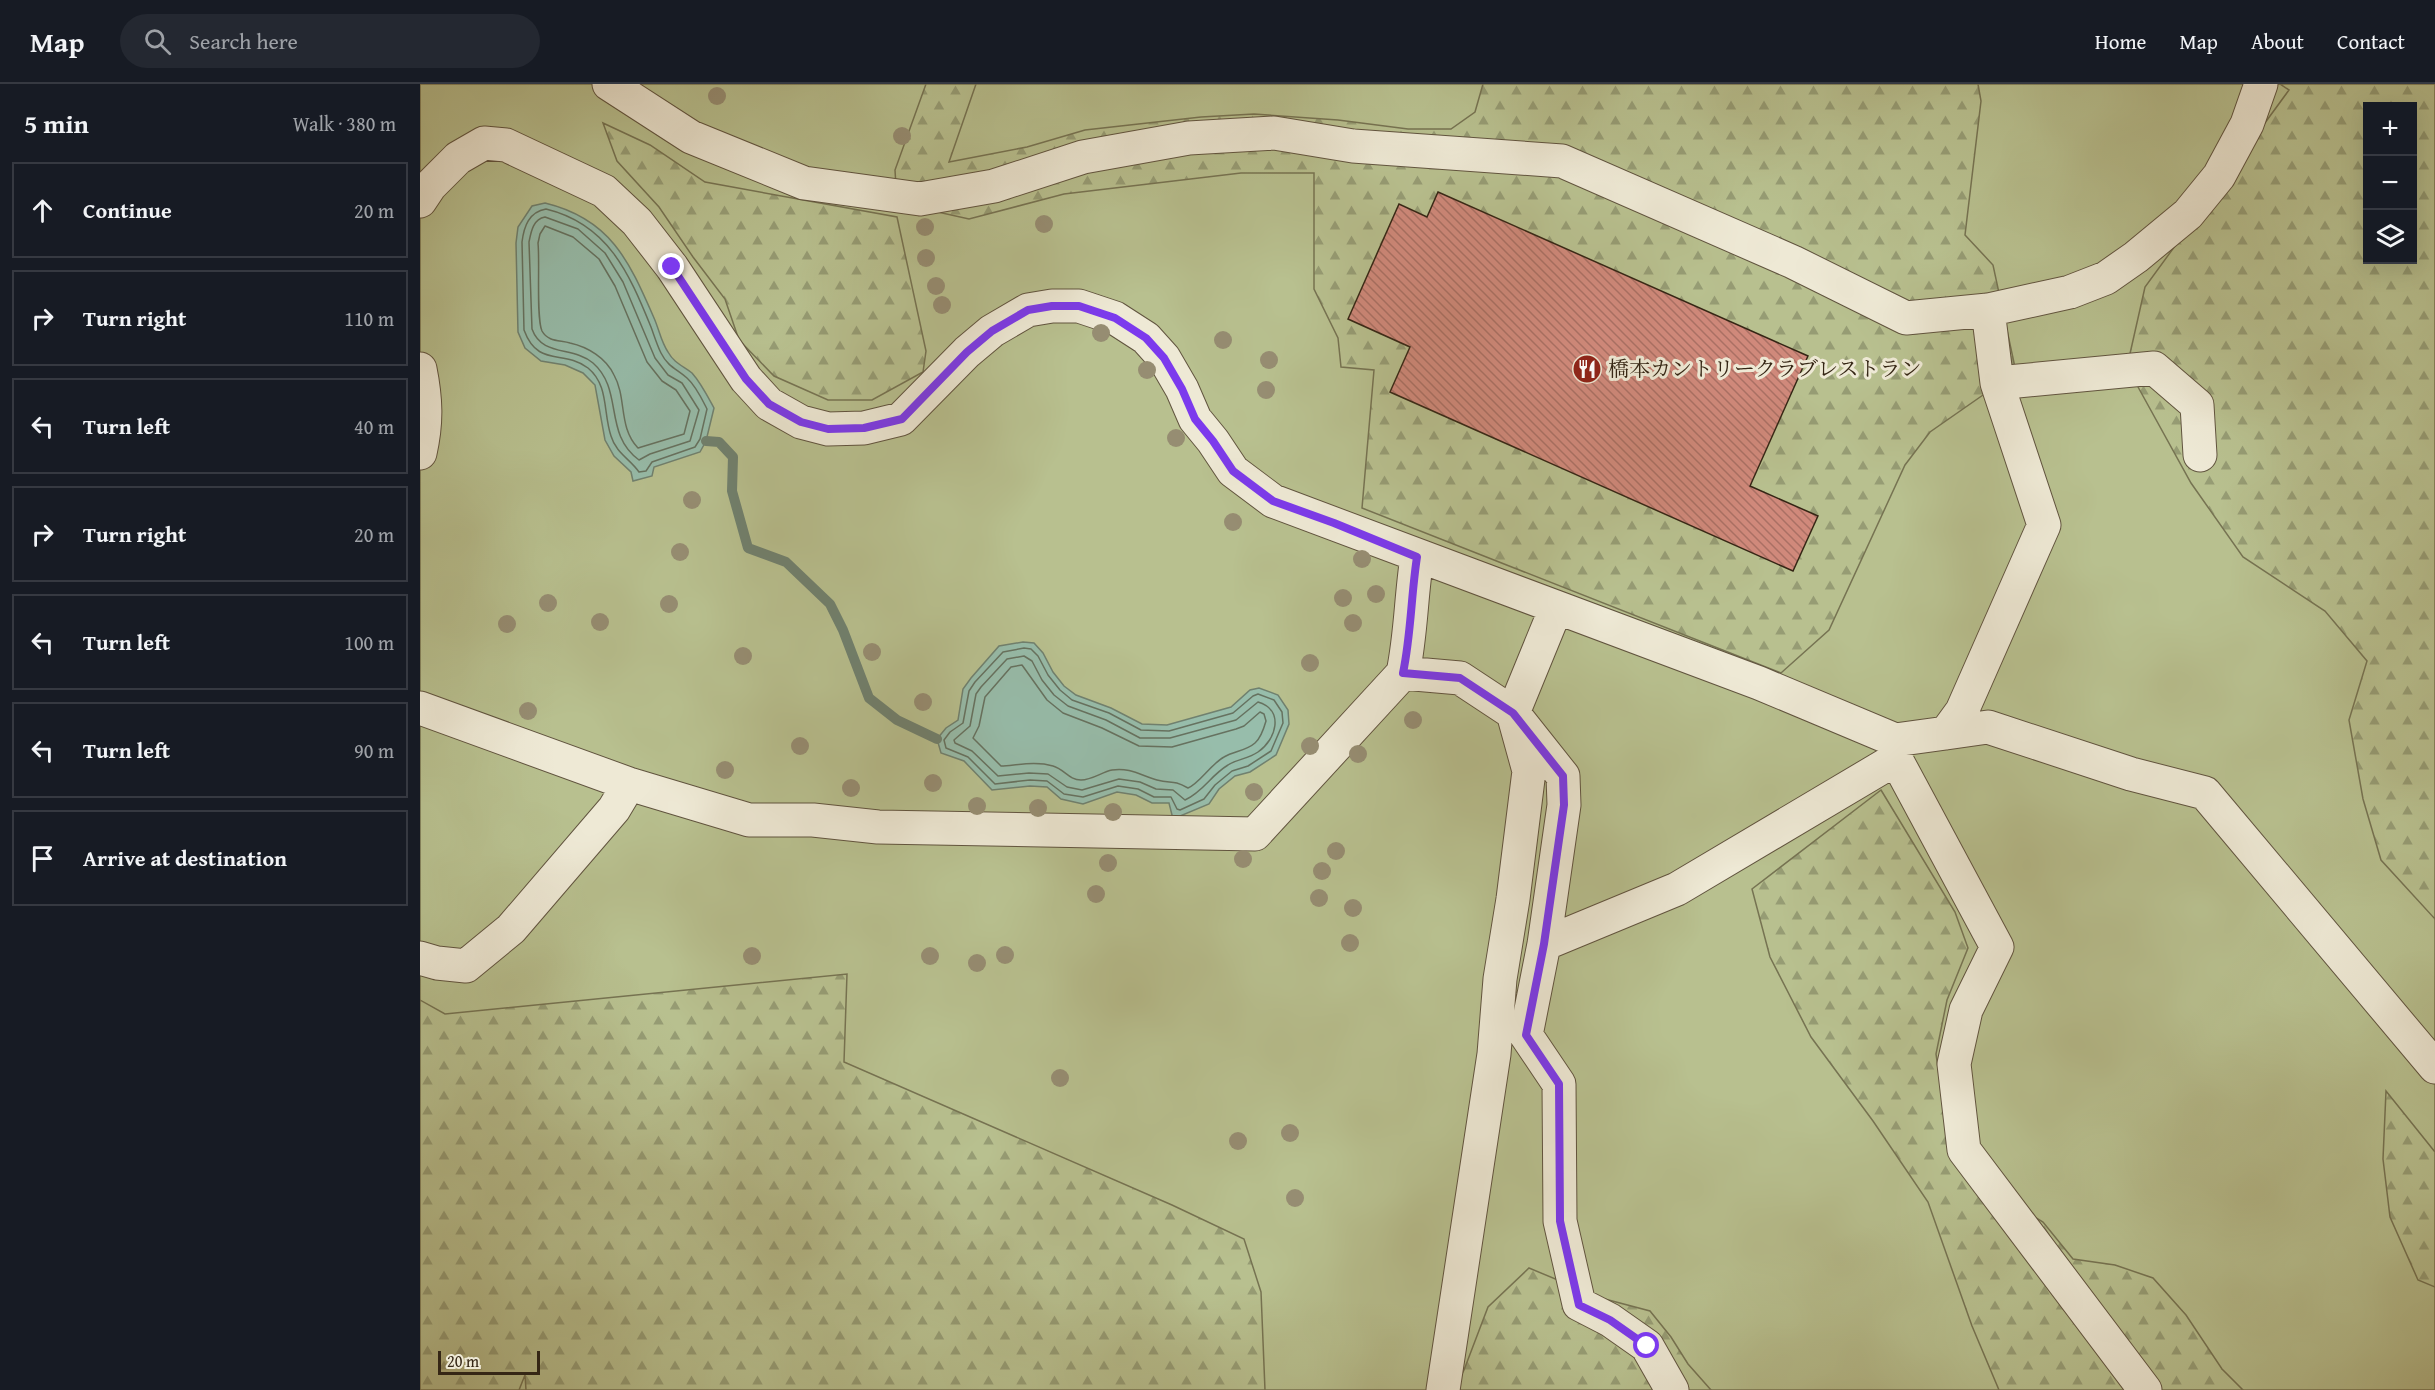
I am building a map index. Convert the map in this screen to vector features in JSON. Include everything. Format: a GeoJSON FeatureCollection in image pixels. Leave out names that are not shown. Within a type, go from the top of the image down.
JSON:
{"type":"FeatureCollection","features":[{"type":"Feature","properties":{"kind":"lane"},"geometry":{"type":"LineString","coordinates":[[609,84],[691,137],[804,183],[920,199],[994,186],[1083,157],[1189,138],[1274,133],[1353,146],[1562,161],[1793,262],[1906,318],[1988,310],[2070,292],[2106,278],[2136,257],[2188,214],[2220,176],[2247,124],[2261,84]]}},
{"type":"Feature","properties":{"kind":"lane"},"geometry":{"type":"LineString","coordinates":[[420,201],[430,186],[458,158],[484,143],[506,145],[604,191],[644,231],[672,267],[746,379],[769,404],[801,422],[828,429],[864,428],[902,419],[967,352],[992,331],[1028,310],[1052,306],[1079,306],[1115,318],[1146,338],[1164,358],[1182,389],[1195,419],[1233,471],[1273,501],[1417,557],[1759,683],[1896,750],[1997,947],[1966,1010],[1954,1064],[1964,1150],[2145,1390]]}},
{"type":"Feature","properties":{"kind":"lane"},"geometry":{"type":"LineString","coordinates":[[1946,733],[1962,711],[2044,525],[1996,383],[1988,310]]}},
{"type":"Feature","properties":{"kind":"lane"},"geometry":{"type":"LineString","coordinates":[[1996,383],[2154,368],[2197,405],[2200,455]]}},
{"type":"Feature","properties":{"kind":"lane"},"geometry":{"type":"LineString","coordinates":[[420,369],[426,400],[424,436],[420,453]]}},
{"type":"Feature","properties":{"kind":"lane"},"geometry":{"type":"LineString","coordinates":[[420,708],[629,784],[749,820],[813,820],[878,827],[1256,834],[1403,673],[1410,643],[1411,597],[1417,557]]}},
{"type":"Feature","properties":{"kind":"lane"},"geometry":{"type":"LineString","coordinates":[[1443,1390],[1494,1054],[1500,979],[1513,899],[1529,771],[1513,713],[1556,608]]}},
{"type":"Feature","properties":{"kind":"lane"},"geometry":{"type":"LineString","coordinates":[[1403,673],[1460,678],[1513,713],[1563,776],[1564,805],[1544,944],[1526,1035],[1559,1084],[1560,1221],[1579,1305],[1610,1320],[1647,1346],[1672,1390]]}},
{"type":"Feature","properties":{"kind":"lane"},"geometry":{"type":"LineString","coordinates":[[1544,944],[1677,889],[1896,750],[1946,733],[1988,727],[2131,774],[2205,793],[2435,1067]]}},
{"type":"Feature","properties":{"kind":"lane"},"geometry":{"type":"LineString","coordinates":[[420,958],[437,963],[466,966],[475,959],[511,929],[614,809],[629,784]]}},
{"type":"Feature","properties":{"kind":"green space"},"geometry":{"type":"Polygon","coordinates":[[[420,84],[2435,84],[2435,1390],[420,1390],[420,84]]]}},
{"type":"Feature","properties":{"kind":"green space"},"geometry":{"type":"Polygon","coordinates":[[[926,84],[976,84],[949,162],[1027,147],[1085,130],[1201,117],[1254,114],[1338,120],[1408,129],[1451,129],[1475,112],[1483,84],[1978,84],[1981,101],[1965,235],[1993,265],[2016,372],[1930,432],[1905,465],[1829,630],[1781,673],[1362,508],[1374,370],[1341,367],[1338,338],[1314,289],[1314,173],[1241,173],[1064,194],[969,219],[897,203],[895,170],[926,84]]]}},
{"type":"Feature","properties":{"kind":"green space"},"geometry":{"type":"Polygon","coordinates":[[[2280,84],[2435,84],[2435,919],[2381,860],[2363,799],[2349,720],[2367,661],[2325,611],[2243,557],[2191,483],[2127,367],[2145,287],[2289,90],[2280,84]]]}},
{"type":"Feature","properties":{"kind":"green space"},"geometry":{"type":"Polygon","coordinates":[[[603,123],[650,145],[705,182],[897,217],[926,351],[923,372],[872,400],[828,400],[774,376],[739,340],[725,299],[659,207],[617,161],[603,123]]]}},
{"type":"Feature","properties":{"kind":"green space"},"geometry":{"type":"Polygon","coordinates":[[[1881,790],[1955,912],[1968,948],[1947,1000],[1936,1054],[1945,1117],[1961,1172],[2043,1222],[2073,1259],[2115,1265],[2153,1278],[2186,1315],[2222,1369],[2243,1390],[1999,1390],[1972,1326],[1928,1202],[1873,1121],[1811,1037],[1770,957],[1752,889],[1881,790]]]}},
{"type":"Feature","properties":{"kind":"green space"},"geometry":{"type":"Polygon","coordinates":[[[847,974],[844,1062],[1172,1205],[1244,1239],[1261,1292],[1265,1390],[526,1390],[525,1375],[519,1390],[420,1390],[420,1000],[445,1014],[847,974]]]}},
{"type":"Feature","properties":{"kind":"green space"},"geometry":{"type":"Polygon","coordinates":[[[2386,1091],[2435,1152],[2435,1287],[2418,1280],[2390,1217],[2383,1159],[2386,1091]]]}},
{"type":"Feature","properties":{"kind":"green space"},"geometry":{"type":"Polygon","coordinates":[[[1529,1268],[1601,1298],[1650,1311],[1671,1337],[1688,1364],[1711,1390],[1454,1390],[1488,1307],[1529,1268]]]}},
{"type":"Feature","properties":{"kind":"water"},"geometry":{"type":"Polygon","coordinates":[[[545,203],[568,210],[602,231],[626,261],[645,297],[666,348],[673,359],[692,373],[714,408],[706,441],[700,452],[654,467],[652,476],[633,481],[631,472],[614,456],[605,440],[595,385],[583,373],[565,365],[541,361],[525,348],[518,332],[516,243],[518,227],[532,206],[545,203]]]}},
{"type":"Feature","properties":{"kind":"water"},"geometry":{"type":"Polygon","coordinates":[[[1023,642],[1034,643],[1064,686],[1076,695],[1111,708],[1142,724],[1167,725],[1231,707],[1250,690],[1259,688],[1278,695],[1288,710],[1289,724],[1276,755],[1250,772],[1235,776],[1219,789],[1209,804],[1173,819],[1169,803],[1152,803],[1136,795],[1117,792],[1083,804],[1061,799],[1047,787],[1030,786],[992,790],[964,761],[941,753],[937,739],[946,728],[958,720],[963,689],[999,646],[1023,642]]]}},
{"type":"Feature","properties":{"kind":"building"},"geometry":{"type":"Polygon","coordinates":[[[1438,192],[1808,356],[1750,486],[1818,516],[1793,571],[1390,392],[1410,347],[1348,319],[1399,204],[1427,217],[1438,192]]]}},
{"type":"Feature","properties":{"kind":"waterway"},"geometry":{"type":"LineString","coordinates":[[706,441],[719,442],[733,457],[732,491],[748,548],[786,562],[830,604],[843,630],[869,698],[897,720],[937,739]]}},
{"type":"Feature","properties":{"kind":"place","name":"橋本カントリークラブレストラン"},"geometry":{"type":"Point","coordinates":[1587,369]}},
{"type":"Feature","properties":{"kind":"route"},"geometry":{"type":"LineString","coordinates":[[672,267],[746,379],[769,404],[801,422],[828,429],[864,428],[902,419],[967,352],[992,331],[1028,310],[1052,306],[1079,306],[1115,318],[1146,338],[1164,358],[1182,389],[1195,419],[1233,471],[1273,501],[1417,557],[1411,597],[1410,643],[1403,673],[1460,678],[1513,713],[1563,776],[1564,805],[1544,944],[1526,1035],[1559,1084],[1560,1221],[1579,1305],[1610,1320],[1647,1346]]}}]}
